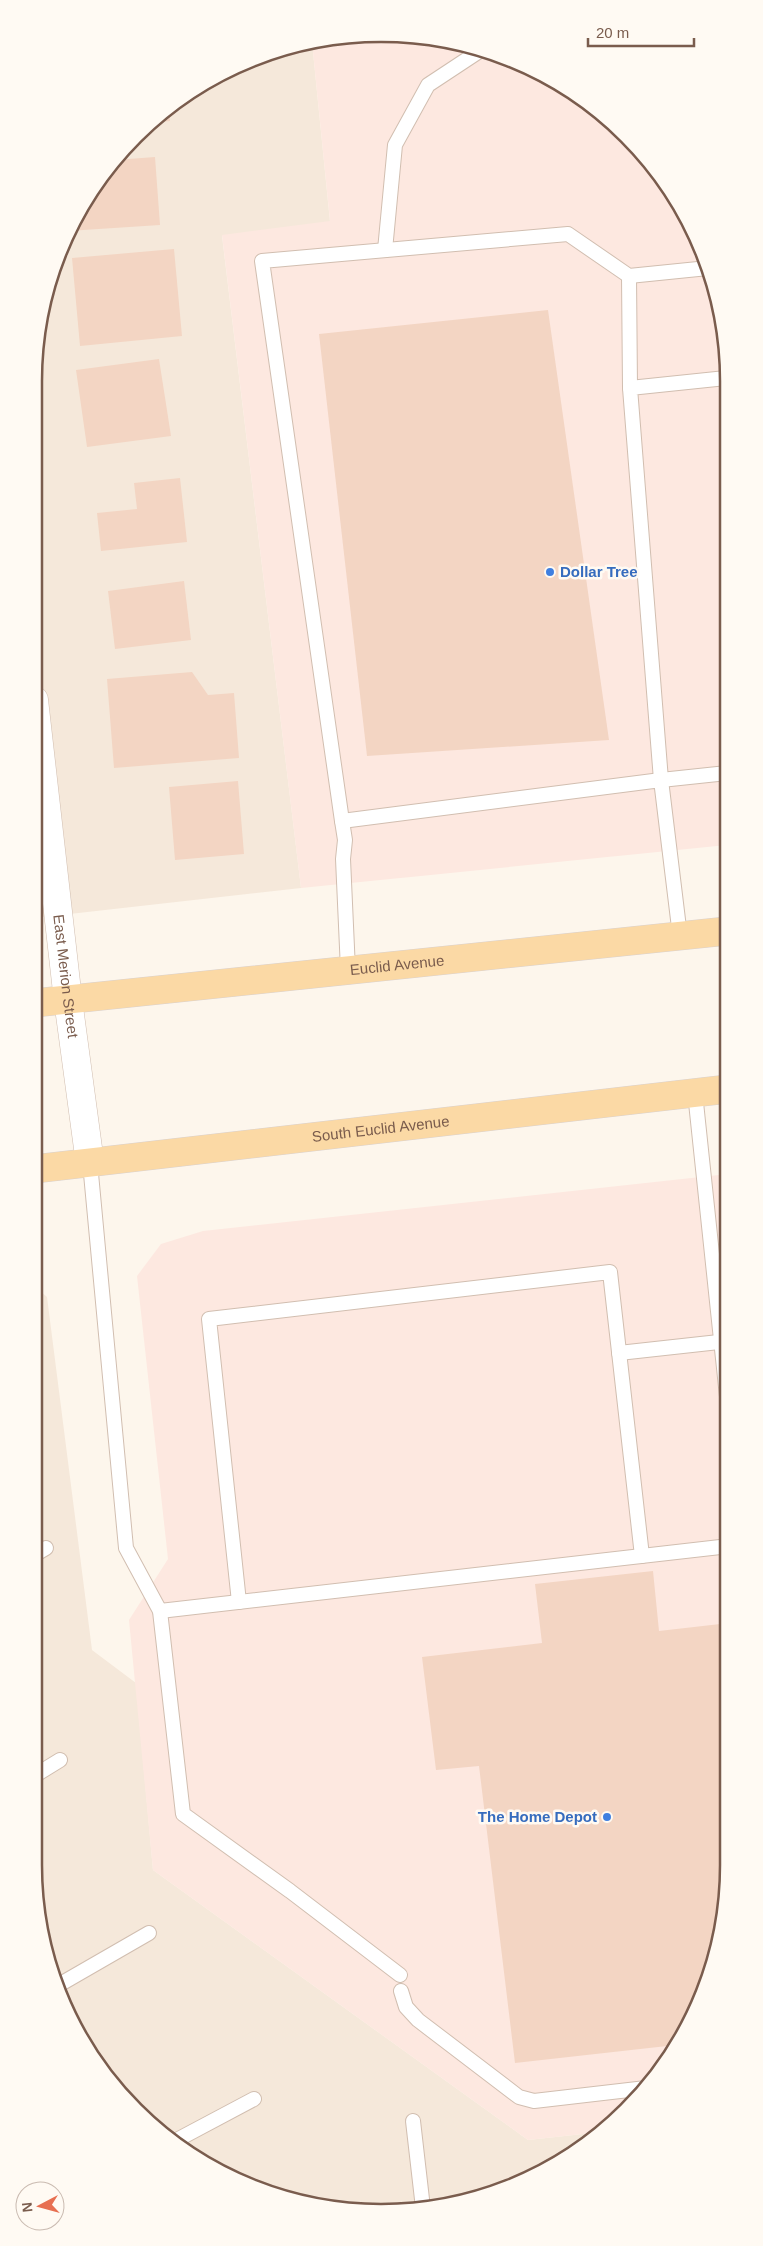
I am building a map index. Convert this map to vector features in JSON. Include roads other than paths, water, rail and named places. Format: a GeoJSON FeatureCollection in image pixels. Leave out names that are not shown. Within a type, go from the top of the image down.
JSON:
{"type":"FeatureCollection","features":[{"type":"Feature","properties":{"kind":"main road","name":"Euclid Avenue"},"geometry":{"type":"LineString","coordinates":[[68,1000],[720,932]]}},
{"type":"Feature","properties":{"kind":"main road"},"geometry":{"type":"LineString","coordinates":[[42,1002],[68,1000]]}},
{"type":"Feature","properties":{"kind":"main road","name":"South Euclid Avenue"},"geometry":{"type":"LineString","coordinates":[[42,1168],[720,1090]]}},
{"type":"Feature","properties":{"kind":"street","name":"East Merion Street"},"geometry":{"type":"LineString","coordinates":[[42,775],[68,1000],[90,1163]]}},
{"type":"Feature","properties":{"kind":"lane"},"geometry":{"type":"LineString","coordinates":[[385,250],[395,145],[428,85],[474,55]]}},
{"type":"Feature","properties":{"kind":"lane"},"geometry":{"type":"LineString","coordinates":[[348,970],[343,859],[346,840],[262,261],[568,234],[629,276],[701,269]]}},
{"type":"Feature","properties":{"kind":"lane"},"geometry":{"type":"LineString","coordinates":[[629,276],[630,388],[661,780],[680,936]]}},
{"type":"Feature","properties":{"kind":"lane"},"geometry":{"type":"LineString","coordinates":[[630,388],[720,379]]}},
{"type":"Feature","properties":{"kind":"lane"},"geometry":{"type":"LineString","coordinates":[[342,821],[720,773]]}},
{"type":"Feature","properties":{"kind":"lane"},"geometry":{"type":"LineString","coordinates":[[695,1093],[720,1300]]}},
{"type":"Feature","properties":{"kind":"lane"},"geometry":{"type":"LineString","coordinates":[[90,1163],[126,1548],[160,1611],[184,1814],[290,1891],[400,1975]]}},
{"type":"Feature","properties":{"kind":"lane"},"geometry":{"type":"LineString","coordinates":[[239,1602],[209,1318],[610,1272],[642,1556]]}},
{"type":"Feature","properties":{"kind":"lane"},"geometry":{"type":"LineString","coordinates":[[619,1353],[720,1342]]}},
{"type":"Feature","properties":{"kind":"lane"},"geometry":{"type":"LineString","coordinates":[[160,1611],[720,1547]]}},
{"type":"Feature","properties":{"kind":"lane"},"geometry":{"type":"LineString","coordinates":[[42,1771],[60,1760]]}},
{"type":"Feature","properties":{"kind":"lane"},"geometry":{"type":"LineString","coordinates":[[64,1982],[149,1933]]}},
{"type":"Feature","properties":{"kind":"lane"},"geometry":{"type":"LineString","coordinates":[[401,1991],[406,2007],[418,2020],[519,2098],[534,2101],[635,2089]]}},
{"type":"Feature","properties":{"kind":"lane"},"geometry":{"type":"LineString","coordinates":[[181,2138],[254,2099]]}},
{"type":"Feature","properties":{"kind":"lane"},"geometry":{"type":"LineString","coordinates":[[413,2121],[422,2201]]}},
{"type":"Feature","properties":{"kind":"place","name":"Dollar Tree"},"geometry":{"type":"Point","coordinates":[550,572]}},
{"type":"Feature","properties":{"kind":"place","name":"The Home Depot"},"geometry":{"type":"Point","coordinates":[607,1817]}}]}
